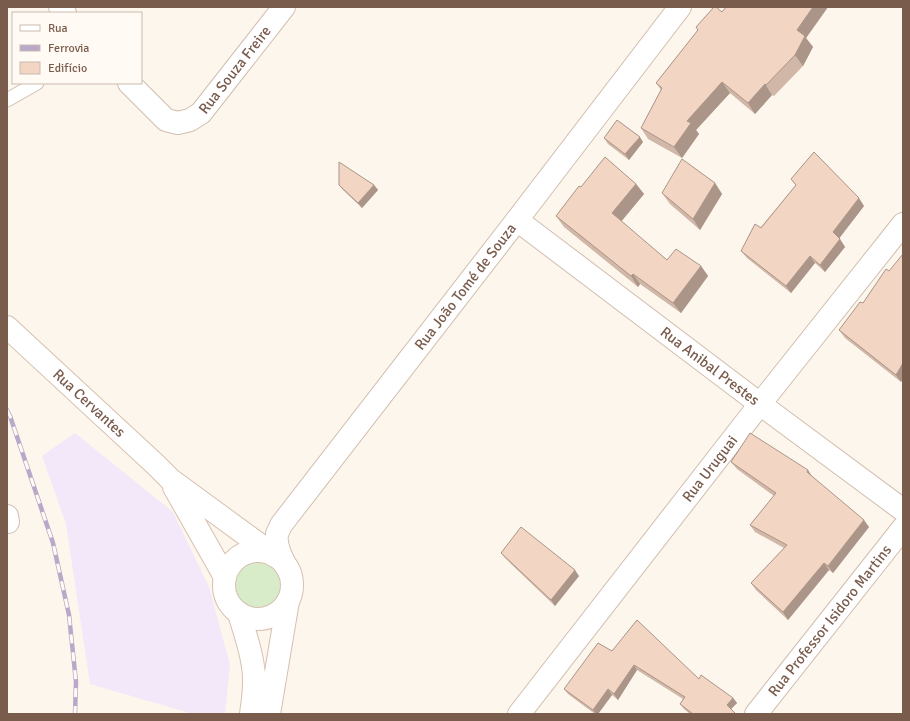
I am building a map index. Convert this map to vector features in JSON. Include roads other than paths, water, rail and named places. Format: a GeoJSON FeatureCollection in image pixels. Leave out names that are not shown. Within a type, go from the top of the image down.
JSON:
{"type":"FeatureCollection","features":[{"type":"Feature","properties":{"kind":"street","name":"Rua Souza Freire"},"geometry":{"type":"LineString","coordinates":[[130,84],[166,120],[178,123],[190,120],[201,113],[284,7]]}},
{"type":"Feature","properties":{"kind":"street","name":"Rua João Tomé de Souza"},"geometry":{"type":"LineString","coordinates":[[283,564],[277,539],[277,533],[281,525],[680,7]]}},
{"type":"Feature","properties":{"kind":"street","name":"Rua Anibal Prestes"},"geometry":{"type":"LineString","coordinates":[[517,220],[903,510]]}},
{"type":"Feature","properties":{"kind":"street","name":"Rua Uruguai"},"geometry":{"type":"LineString","coordinates":[[519,714],[760,404],[903,224]]}},
{"type":"Feature","properties":{"kind":"street","name":"Rua Cervantes"},"geometry":{"type":"LineString","coordinates":[[7,327],[171,480],[283,564]]}},
{"type":"Feature","properties":{"kind":"street","name":"Rua Cervantes"},"geometry":{"type":"LineString","coordinates":[[171,480],[225,577]]}},
{"type":"Feature","properties":{"kind":"street","name":"Rua Professor Isidoro Martins"},"geometry":{"type":"LineString","coordinates":[[756,714],[903,528]]}},
{"type":"Feature","properties":{"kind":"street"},"geometry":{"type":"LineString","coordinates":[[269,714],[292,582],[283,564],[265,552],[254,551],[244,554],[236,559],[229,567],[225,577],[224,587],[226,597],[231,606],[239,613],[257,619],[266,618],[282,609],[288,601]]}},
{"type":"Feature","properties":{"kind":"street"},"geometry":{"type":"LineString","coordinates":[[239,613],[254,668],[254,693],[251,714],[262,714]]}},
{"type":"Feature","properties":{"kind":"lane"},"geometry":{"type":"LineString","coordinates":[[7,100],[35,84]]}},
{"type":"Feature","properties":{"kind":"railway"},"geometry":{"type":"LineString","coordinates":[[7,410],[53,543],[69,615],[76,682],[75,714]]}}]}
